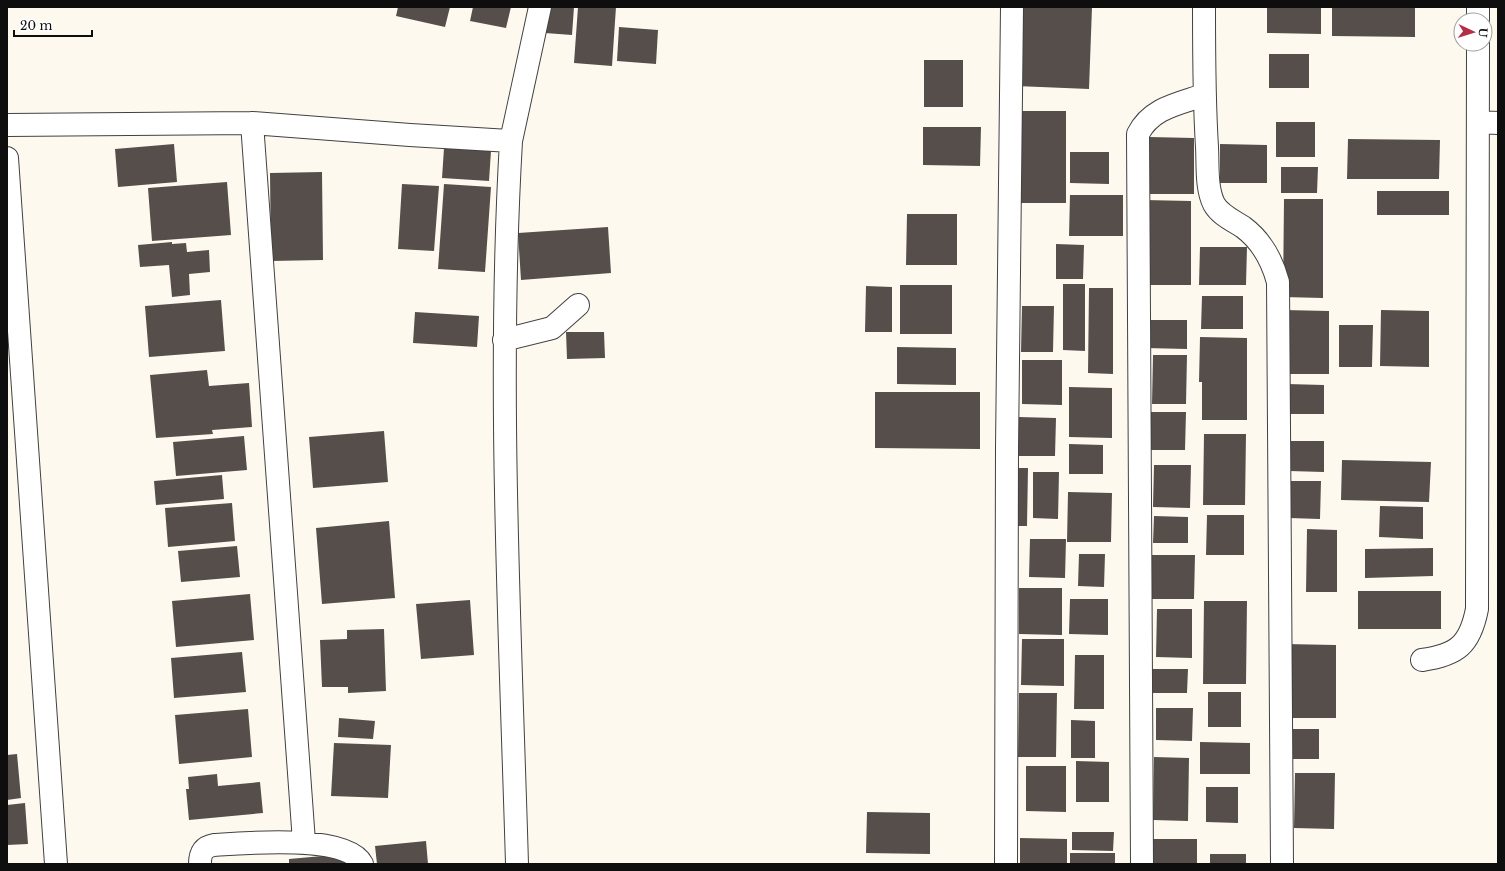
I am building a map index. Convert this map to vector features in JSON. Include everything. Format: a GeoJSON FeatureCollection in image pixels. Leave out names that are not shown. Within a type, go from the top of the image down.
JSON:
{"type":"FeatureCollection","features":[{"type":"Feature","properties":{"kind":"street"},"geometry":{"type":"LineString","coordinates":[[517,864],[506,506],[504,340],[506,223],[511,141],[540,7]]}},
{"type":"Feature","properties":{"kind":"street"},"geometry":{"type":"LineString","coordinates":[[1006,864],[1007,456],[1012,7]]}},
{"type":"Feature","properties":{"kind":"street"},"geometry":{"type":"LineString","coordinates":[[1204,7],[1204,95],[1208,181],[1215,206],[1258,240],[1267,253],[1278,282],[1282,864]]}},
{"type":"Feature","properties":{"kind":"street"},"geometry":{"type":"LineString","coordinates":[[1422,660],[1442,657],[1460,648],[1468,639],[1474,627],[1477,609],[1488,122],[1479,52]]}},
{"type":"Feature","properties":{"kind":"street"},"geometry":{"type":"LineString","coordinates":[[1142,864],[1138,134],[1146,120],[1156,113],[1204,95]]}},
{"type":"Feature","properties":{"kind":"street"},"geometry":{"type":"LineString","coordinates":[[7,125],[252,123],[511,141]]}},
{"type":"Feature","properties":{"kind":"street"},"geometry":{"type":"LineString","coordinates":[[252,123],[304,842]]}},
{"type":"Feature","properties":{"kind":"street"},"geometry":{"type":"LineString","coordinates":[[7,158],[56,864]]}},
{"type":"Feature","properties":{"kind":"street"},"geometry":{"type":"LineString","coordinates":[[504,340],[552,328],[578,305]]}},
{"type":"Feature","properties":{"kind":"street"},"geometry":{"type":"LineString","coordinates":[[200,864],[201,853],[204,848],[214,845],[304,842],[330,846],[346,851],[354,855],[362,864]]}},
{"type":"Feature","properties":{"kind":"building"},"geometry":{"type":"Polygon","coordinates":[[[398,7],[450,7],[445,27],[396,16],[398,7]]]}},
{"type":"Feature","properties":{"kind":"building"},"geometry":{"type":"Polygon","coordinates":[[[473,7],[511,7],[506,28],[470,21],[473,7]]]}},
{"type":"Feature","properties":{"kind":"building"},"geometry":{"type":"Polygon","coordinates":[[[547,7],[574,7],[572,35],[545,33],[547,7]]]}},
{"type":"Feature","properties":{"kind":"building"},"geometry":{"type":"Polygon","coordinates":[[[578,7],[616,7],[612,66],[574,63],[578,7]]]}},
{"type":"Feature","properties":{"kind":"building"},"geometry":{"type":"Polygon","coordinates":[[[1016,7],[1092,7],[1089,89],[1013,86],[1016,7]]]}},
{"type":"Feature","properties":{"kind":"building"},"geometry":{"type":"Polygon","coordinates":[[[1267,7],[1321,7],[1321,34],[1267,33],[1267,7]]]}},
{"type":"Feature","properties":{"kind":"building"},"geometry":{"type":"Polygon","coordinates":[[[1332,7],[1415,7],[1415,37],[1332,36],[1332,7]]]}},
{"type":"Feature","properties":{"kind":"building"},"geometry":{"type":"Polygon","coordinates":[[[619,27],[658,30],[656,64],[617,61],[619,27]]]}},
{"type":"Feature","properties":{"kind":"building"},"geometry":{"type":"Polygon","coordinates":[[[1269,54],[1309,54],[1309,88],[1269,88],[1269,54]]]}},
{"type":"Feature","properties":{"kind":"building"},"geometry":{"type":"Polygon","coordinates":[[[924,60],[963,60],[963,107],[924,107],[924,60]]]}},
{"type":"Feature","properties":{"kind":"building"},"geometry":{"type":"Polygon","coordinates":[[[1015,111],[1066,111],[1066,203],[1015,203],[1015,111]]]}},
{"type":"Feature","properties":{"kind":"building"},"geometry":{"type":"Polygon","coordinates":[[[1276,122],[1315,122],[1315,157],[1276,157],[1276,122]]]}},
{"type":"Feature","properties":{"kind":"building"},"geometry":{"type":"Polygon","coordinates":[[[923,127],[981,127],[980,166],[923,165],[923,127]]]}},
{"type":"Feature","properties":{"kind":"building"},"geometry":{"type":"Polygon","coordinates":[[[1150,137],[1194,138],[1194,194],[1149,194],[1150,137]]]}},
{"type":"Feature","properties":{"kind":"building"},"geometry":{"type":"Polygon","coordinates":[[[1348,139],[1440,140],[1439,179],[1347,179],[1348,139]]]}},
{"type":"Feature","properties":{"kind":"building"},"geometry":{"type":"Polygon","coordinates":[[[174,144],[177,182],[118,187],[115,149],[174,144]]]}},
{"type":"Feature","properties":{"kind":"building"},"geometry":{"type":"Polygon","coordinates":[[[1220,144],[1267,145],[1267,183],[1220,183],[1220,144]]]}},
{"type":"Feature","properties":{"kind":"building"},"geometry":{"type":"Polygon","coordinates":[[[444,148],[491,151],[489,181],[442,178],[444,148]]]}},
{"type":"Feature","properties":{"kind":"building"},"geometry":{"type":"Polygon","coordinates":[[[1070,152],[1109,152],[1109,184],[1070,183],[1070,152]]]}},
{"type":"Feature","properties":{"kind":"building"},"geometry":{"type":"Polygon","coordinates":[[[1281,167],[1318,167],[1317,193],[1281,193],[1281,167]]]}},
{"type":"Feature","properties":{"kind":"building"},"geometry":{"type":"Polygon","coordinates":[[[322,172],[323,260],[271,261],[270,173],[322,172]]]}},
{"type":"Feature","properties":{"kind":"building"},"geometry":{"type":"Polygon","coordinates":[[[227,182],[231,235],[152,241],[148,188],[227,182]]]}},
{"type":"Feature","properties":{"kind":"building"},"geometry":{"type":"Polygon","coordinates":[[[402,184],[439,186],[434,251],[398,249],[402,184]]]}},
{"type":"Feature","properties":{"kind":"building"},"geometry":{"type":"Polygon","coordinates":[[[444,184],[491,187],[485,272],[438,269],[444,184]]]}},
{"type":"Feature","properties":{"kind":"building"},"geometry":{"type":"Polygon","coordinates":[[[1377,191],[1449,191],[1449,215],[1377,215],[1377,191]]]}},
{"type":"Feature","properties":{"kind":"building"},"geometry":{"type":"Polygon","coordinates":[[[1070,195],[1123,195],[1123,236],[1069,236],[1070,195]]]}},
{"type":"Feature","properties":{"kind":"building"},"geometry":{"type":"Polygon","coordinates":[[[1284,199],[1323,199],[1323,298],[1283,297],[1284,199]]]}},
{"type":"Feature","properties":{"kind":"building"},"geometry":{"type":"Polygon","coordinates":[[[1144,200],[1191,201],[1191,285],[1143,285],[1144,200]]]}},
{"type":"Feature","properties":{"kind":"building"},"geometry":{"type":"Polygon","coordinates":[[[907,214],[957,214],[957,265],[906,265],[907,214]]]}},
{"type":"Feature","properties":{"kind":"building"},"geometry":{"type":"Polygon","coordinates":[[[608,227],[611,273],[521,280],[518,233],[608,227]]]}},
{"type":"Feature","properties":{"kind":"building"},"geometry":{"type":"Polygon","coordinates":[[[172,242],[172,244],[186,243],[187,252],[209,250],[210,272],[189,274],[190,295],[172,297],[169,265],[140,267],[138,245],[172,242]]]}},
{"type":"Feature","properties":{"kind":"building"},"geometry":{"type":"Polygon","coordinates":[[[1056,244],[1084,245],[1083,279],[1056,279],[1056,244]]]}},
{"type":"Feature","properties":{"kind":"building"},"geometry":{"type":"Polygon","coordinates":[[[1200,247],[1247,247],[1246,285],[1199,285],[1200,247]]]}},
{"type":"Feature","properties":{"kind":"building"},"geometry":{"type":"Polygon","coordinates":[[[1063,284],[1085,284],[1085,351],[1063,350],[1063,284]]]}},
{"type":"Feature","properties":{"kind":"building"},"geometry":{"type":"Polygon","coordinates":[[[900,285],[952,285],[952,334],[900,334],[900,285]]]}},
{"type":"Feature","properties":{"kind":"building"},"geometry":{"type":"Polygon","coordinates":[[[866,286],[892,287],[892,332],[865,332],[866,286]]]}},
{"type":"Feature","properties":{"kind":"building"},"geometry":{"type":"Polygon","coordinates":[[[1089,288],[1113,288],[1113,374],[1088,373],[1089,288]]]}},
{"type":"Feature","properties":{"kind":"building"},"geometry":{"type":"Polygon","coordinates":[[[1202,296],[1243,296],[1243,329],[1201,329],[1202,296]]]}},
{"type":"Feature","properties":{"kind":"building"},"geometry":{"type":"Polygon","coordinates":[[[221,300],[225,351],[149,357],[145,306],[221,300]]]}},
{"type":"Feature","properties":{"kind":"building"},"geometry":{"type":"Polygon","coordinates":[[[1022,306],[1054,306],[1053,352],[1021,352],[1022,306]]]}},
{"type":"Feature","properties":{"kind":"building"},"geometry":{"type":"Polygon","coordinates":[[[1284,310],[1329,311],[1329,374],[1284,374],[1284,310]]]}},
{"type":"Feature","properties":{"kind":"building"},"geometry":{"type":"Polygon","coordinates":[[[1381,310],[1429,311],[1429,367],[1380,366],[1381,310]]]}},
{"type":"Feature","properties":{"kind":"building"},"geometry":{"type":"Polygon","coordinates":[[[415,312],[479,316],[477,347],[413,343],[415,312]]]}},
{"type":"Feature","properties":{"kind":"building"},"geometry":{"type":"Polygon","coordinates":[[[1145,320],[1187,320],[1187,349],[1145,348],[1145,320]]]}},
{"type":"Feature","properties":{"kind":"building"},"geometry":{"type":"Polygon","coordinates":[[[1339,325],[1373,325],[1372,367],[1339,367],[1339,325]]]}},
{"type":"Feature","properties":{"kind":"building"},"geometry":{"type":"Polygon","coordinates":[[[566,332],[604,332],[605,358],[567,359],[566,332]]]}},
{"type":"Feature","properties":{"kind":"building"},"geometry":{"type":"Polygon","coordinates":[[[1200,337],[1247,338],[1247,420],[1202,420],[1202,382],[1199,382],[1200,337]]]}},
{"type":"Feature","properties":{"kind":"building"},"geometry":{"type":"Polygon","coordinates":[[[897,347],[956,348],[956,385],[897,384],[897,347]]]}},
{"type":"Feature","properties":{"kind":"building"},"geometry":{"type":"Polygon","coordinates":[[[1153,355],[1187,355],[1186,404],[1152,404],[1153,355]]]}},
{"type":"Feature","properties":{"kind":"building"},"geometry":{"type":"Polygon","coordinates":[[[1022,360],[1062,360],[1062,405],[1022,404],[1022,360]]]}},
{"type":"Feature","properties":{"kind":"building"},"geometry":{"type":"Polygon","coordinates":[[[207,370],[209,386],[249,383],[252,427],[212,430],[213,434],[156,438],[150,375],[207,370]]]}},
{"type":"Feature","properties":{"kind":"building"},"geometry":{"type":"Polygon","coordinates":[[[1287,384],[1324,385],[1324,414],[1286,414],[1287,384]]]}},
{"type":"Feature","properties":{"kind":"building"},"geometry":{"type":"Polygon","coordinates":[[[1069,387],[1112,388],[1112,438],[1069,437],[1069,387]]]}},
{"type":"Feature","properties":{"kind":"building"},"geometry":{"type":"Polygon","coordinates":[[[875,392],[980,392],[980,449],[875,448],[875,392]]]}},
{"type":"Feature","properties":{"kind":"building"},"geometry":{"type":"Polygon","coordinates":[[[1143,412],[1186,412],[1185,450],[1143,450],[1143,412]]]}},
{"type":"Feature","properties":{"kind":"building"},"geometry":{"type":"Polygon","coordinates":[[[1019,417],[1056,418],[1055,456],[1019,456],[1019,417]]]}},
{"type":"Feature","properties":{"kind":"building"},"geometry":{"type":"Polygon","coordinates":[[[384,431],[388,482],[313,488],[309,437],[384,431]]]}},
{"type":"Feature","properties":{"kind":"building"},"geometry":{"type":"Polygon","coordinates":[[[1204,434],[1246,434],[1245,505],[1203,505],[1204,434]]]}},
{"type":"Feature","properties":{"kind":"building"},"geometry":{"type":"Polygon","coordinates":[[[244,436],[247,470],[176,476],[173,442],[244,436]]]}},
{"type":"Feature","properties":{"kind":"building"},"geometry":{"type":"Polygon","coordinates":[[[1289,441],[1324,441],[1324,472],[1289,471],[1289,441]]]}},
{"type":"Feature","properties":{"kind":"building"},"geometry":{"type":"Polygon","coordinates":[[[1069,444],[1103,445],[1103,474],[1069,474],[1069,444]]]}},
{"type":"Feature","properties":{"kind":"building"},"geometry":{"type":"Polygon","coordinates":[[[1342,460],[1431,462],[1429,502],[1341,500],[1342,460]]]}},
{"type":"Feature","properties":{"kind":"building"},"geometry":{"type":"Polygon","coordinates":[[[1154,465],[1191,465],[1190,508],[1153,507],[1154,465]]]}},
{"type":"Feature","properties":{"kind":"building"},"geometry":{"type":"Polygon","coordinates":[[[1010,468],[1028,468],[1027,526],[1009,526],[1010,468]]]}},
{"type":"Feature","properties":{"kind":"building"},"geometry":{"type":"Polygon","coordinates":[[[1033,472],[1059,472],[1058,519],[1033,518],[1033,472]]]}},
{"type":"Feature","properties":{"kind":"building"},"geometry":{"type":"Polygon","coordinates":[[[222,475],[224,499],[156,505],[154,481],[222,475]]]}},
{"type":"Feature","properties":{"kind":"building"},"geometry":{"type":"Polygon","coordinates":[[[1289,481],[1321,481],[1320,519],[1289,518],[1289,481]]]}},
{"type":"Feature","properties":{"kind":"building"},"geometry":{"type":"Polygon","coordinates":[[[1068,492],[1112,493],[1111,542],[1067,542],[1068,492]]]}},
{"type":"Feature","properties":{"kind":"building"},"geometry":{"type":"Polygon","coordinates":[[[232,503],[235,541],[168,547],[165,508],[232,503]]]}},
{"type":"Feature","properties":{"kind":"building"},"geometry":{"type":"Polygon","coordinates":[[[1380,506],[1423,507],[1423,539],[1379,537],[1380,506]]]}},
{"type":"Feature","properties":{"kind":"building"},"geometry":{"type":"Polygon","coordinates":[[[1207,515],[1244,515],[1244,555],[1206,555],[1207,515]]]}},
{"type":"Feature","properties":{"kind":"building"},"geometry":{"type":"Polygon","coordinates":[[[1154,516],[1188,517],[1188,543],[1153,543],[1154,516]]]}},
{"type":"Feature","properties":{"kind":"building"},"geometry":{"type":"Polygon","coordinates":[[[389,521],[395,598],[322,604],[316,528],[389,521]]]}},
{"type":"Feature","properties":{"kind":"building"},"geometry":{"type":"Polygon","coordinates":[[[1307,529],[1337,530],[1337,592],[1306,592],[1307,529]]]}},
{"type":"Feature","properties":{"kind":"building"},"geometry":{"type":"Polygon","coordinates":[[[1030,539],[1066,539],[1065,578],[1029,577],[1030,539]]]}},
{"type":"Feature","properties":{"kind":"building"},"geometry":{"type":"Polygon","coordinates":[[[237,546],[240,577],[181,582],[178,551],[237,546]]]}},
{"type":"Feature","properties":{"kind":"building"},"geometry":{"type":"Polygon","coordinates":[[[1433,548],[1433,576],[1365,578],[1365,549],[1433,548]]]}},
{"type":"Feature","properties":{"kind":"building"},"geometry":{"type":"Polygon","coordinates":[[[1079,554],[1105,554],[1104,587],[1078,586],[1079,554]]]}},
{"type":"Feature","properties":{"kind":"building"},"geometry":{"type":"Polygon","coordinates":[[[1151,555],[1195,555],[1194,599],[1151,599],[1151,555]]]}},
{"type":"Feature","properties":{"kind":"building"},"geometry":{"type":"Polygon","coordinates":[[[1019,588],[1062,588],[1062,635],[1019,634],[1019,588]]]}},
{"type":"Feature","properties":{"kind":"building"},"geometry":{"type":"Polygon","coordinates":[[[1358,591],[1441,591],[1441,629],[1358,629],[1358,591]]]}},
{"type":"Feature","properties":{"kind":"building"},"geometry":{"type":"Polygon","coordinates":[[[250,594],[254,640],[176,647],[172,601],[250,594]]]}},
{"type":"Feature","properties":{"kind":"building"},"geometry":{"type":"Polygon","coordinates":[[[1070,599],[1108,599],[1108,635],[1069,634],[1070,599]]]}},
{"type":"Feature","properties":{"kind":"building"},"geometry":{"type":"Polygon","coordinates":[[[470,600],[474,655],[421,659],[416,604],[470,600]]]}},
{"type":"Feature","properties":{"kind":"building"},"geometry":{"type":"Polygon","coordinates":[[[1204,601],[1247,601],[1246,684],[1203,684],[1204,601]]]}},
{"type":"Feature","properties":{"kind":"building"},"geometry":{"type":"Polygon","coordinates":[[[1157,609],[1192,609],[1192,658],[1156,657],[1157,609]]]}},
{"type":"Feature","properties":{"kind":"building"},"geometry":{"type":"Polygon","coordinates":[[[384,629],[386,691],[348,693],[348,687],[322,687],[320,640],[347,639],[347,630],[384,629]]]}},
{"type":"Feature","properties":{"kind":"building"},"geometry":{"type":"Polygon","coordinates":[[[1022,639],[1064,639],[1064,686],[1021,685],[1022,639]]]}},
{"type":"Feature","properties":{"kind":"building"},"geometry":{"type":"Polygon","coordinates":[[[1285,644],[1336,645],[1336,718],[1285,718],[1285,644]]]}},
{"type":"Feature","properties":{"kind":"building"},"geometry":{"type":"Polygon","coordinates":[[[242,652],[246,692],[174,698],[171,658],[242,652]]]}},
{"type":"Feature","properties":{"kind":"building"},"geometry":{"type":"Polygon","coordinates":[[[1075,655],[1104,655],[1104,709],[1074,709],[1075,655]]]}},
{"type":"Feature","properties":{"kind":"building"},"geometry":{"type":"Polygon","coordinates":[[[1150,669],[1188,669],[1187,693],[1149,693],[1150,669]]]}},
{"type":"Feature","properties":{"kind":"building"},"geometry":{"type":"Polygon","coordinates":[[[1208,692],[1241,692],[1241,727],[1208,727],[1208,692]]]}},
{"type":"Feature","properties":{"kind":"building"},"geometry":{"type":"Polygon","coordinates":[[[1019,693],[1057,693],[1056,757],[1018,757],[1019,693]]]}},
{"type":"Feature","properties":{"kind":"building"},"geometry":{"type":"Polygon","coordinates":[[[1156,708],[1193,708],[1192,741],[1156,740],[1156,708]]]}},
{"type":"Feature","properties":{"kind":"building"},"geometry":{"type":"Polygon","coordinates":[[[248,709],[252,757],[179,764],[175,715],[248,709]]]}},
{"type":"Feature","properties":{"kind":"building"},"geometry":{"type":"Polygon","coordinates":[[[339,718],[375,721],[373,739],[338,737],[339,718]]]}},
{"type":"Feature","properties":{"kind":"building"},"geometry":{"type":"Polygon","coordinates":[[[1071,720],[1095,721],[1095,758],[1071,758],[1071,720]]]}},
{"type":"Feature","properties":{"kind":"building"},"geometry":{"type":"Polygon","coordinates":[[[1285,729],[1319,729],[1319,759],[1285,759],[1285,729]]]}},
{"type":"Feature","properties":{"kind":"building"},"geometry":{"type":"Polygon","coordinates":[[[1200,742],[1250,743],[1250,774],[1200,774],[1200,742]]]}},
{"type":"Feature","properties":{"kind":"building"},"geometry":{"type":"Polygon","coordinates":[[[334,743],[391,745],[388,798],[331,796],[334,743]]]}},
{"type":"Feature","properties":{"kind":"building"},"geometry":{"type":"Polygon","coordinates":[[[17,754],[21,798],[7,800],[7,755],[17,754]]]}},
{"type":"Feature","properties":{"kind":"building"},"geometry":{"type":"Polygon","coordinates":[[[1154,757],[1189,758],[1188,821],[1153,820],[1154,757]]]}},
{"type":"Feature","properties":{"kind":"building"},"geometry":{"type":"Polygon","coordinates":[[[1076,761],[1109,762],[1109,802],[1076,802],[1076,761]]]}},
{"type":"Feature","properties":{"kind":"building"},"geometry":{"type":"Polygon","coordinates":[[[1026,766],[1066,766],[1066,812],[1026,811],[1026,766]]]}},
{"type":"Feature","properties":{"kind":"building"},"geometry":{"type":"Polygon","coordinates":[[[1295,773],[1335,773],[1334,829],[1294,828],[1295,773]]]}},
{"type":"Feature","properties":{"kind":"building"},"geometry":{"type":"Polygon","coordinates":[[[217,774],[218,786],[260,782],[263,813],[189,820],[186,789],[189,789],[188,777],[217,774]]]}},
{"type":"Feature","properties":{"kind":"building"},"geometry":{"type":"Polygon","coordinates":[[[1206,787],[1238,787],[1238,823],[1206,822],[1206,787]]]}},
{"type":"Feature","properties":{"kind":"building"},"geometry":{"type":"Polygon","coordinates":[[[25,803],[28,844],[7,845],[7,805],[25,803]]]}},
{"type":"Feature","properties":{"kind":"building"},"geometry":{"type":"Polygon","coordinates":[[[867,812],[930,813],[930,854],[866,853],[867,812]]]}},
{"type":"Feature","properties":{"kind":"building"},"geometry":{"type":"Polygon","coordinates":[[[1072,832],[1114,832],[1113,851],[1072,850],[1072,832]]]}},
{"type":"Feature","properties":{"kind":"building"},"geometry":{"type":"Polygon","coordinates":[[[1020,838],[1067,839],[1067,864],[1020,864],[1020,838]]]}},
{"type":"Feature","properties":{"kind":"building"},"geometry":{"type":"Polygon","coordinates":[[[1150,839],[1197,839],[1197,864],[1150,864],[1150,839]]]}},
{"type":"Feature","properties":{"kind":"building"},"geometry":{"type":"Polygon","coordinates":[[[426,841],[428,864],[377,864],[375,846],[426,841]]]}},
{"type":"Feature","properties":{"kind":"building"},"geometry":{"type":"Polygon","coordinates":[[[1070,853],[1115,853],[1115,864],[1070,864],[1070,853]]]}},
{"type":"Feature","properties":{"kind":"building"},"geometry":{"type":"Polygon","coordinates":[[[345,854],[346,864],[289,864],[289,859],[345,854]]]}},
{"type":"Feature","properties":{"kind":"building"},"geometry":{"type":"Polygon","coordinates":[[[1210,854],[1246,854],[1246,864],[1210,864],[1210,854]]]}}]}
